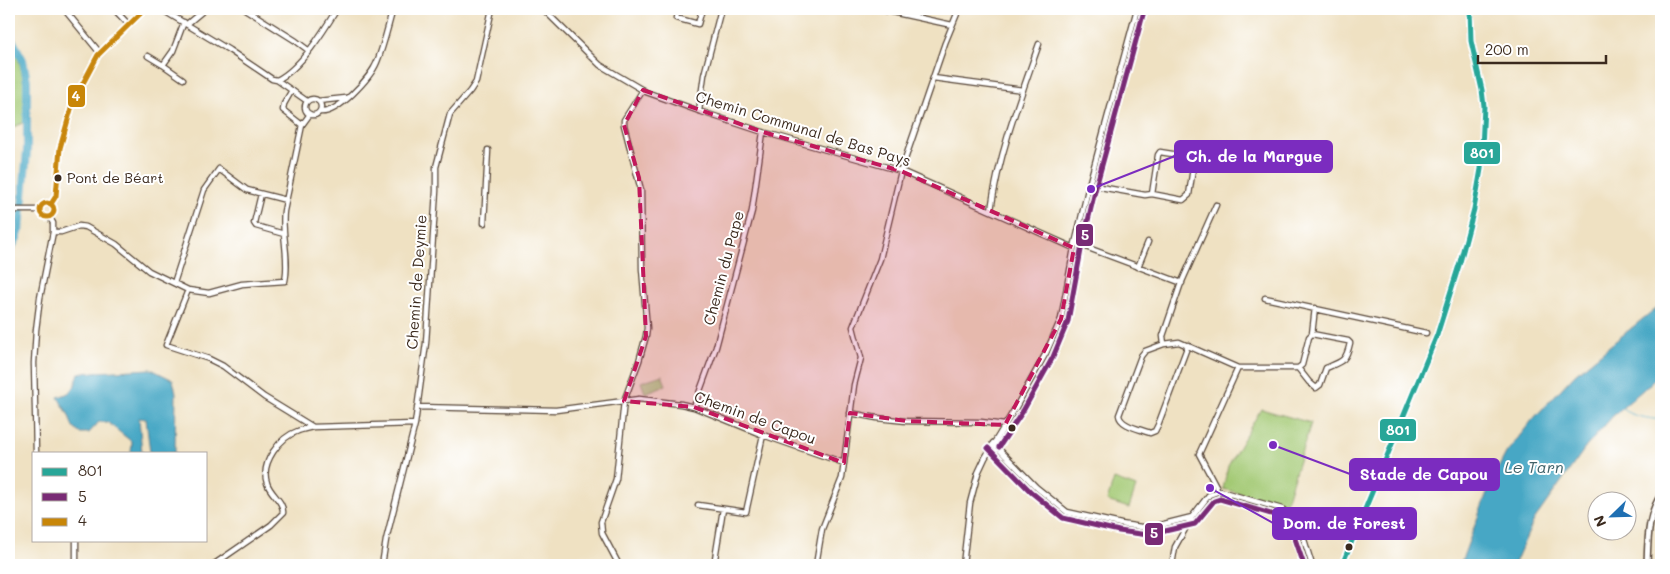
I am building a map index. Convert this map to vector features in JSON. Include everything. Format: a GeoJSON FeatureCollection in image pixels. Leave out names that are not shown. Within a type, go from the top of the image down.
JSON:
{"type":"FeatureCollection","features":[{"type":"Feature","properties":{"kind":"main road"},"geometry":{"type":"LineString","coordinates":[[1342,565],[1434,342],[1458,271],[1473,215],[1481,169],[1484,106],[1471,41],[1470,9]]}},
{"type":"Feature","properties":{"kind":"main road"},"geometry":{"type":"LineString","coordinates":[[1647,565],[1649,524],[1654,506],[1661,495]]}},
{"type":"Feature","properties":{"kind":"street"},"geometry":{"type":"LineString","coordinates":[[64,9],[100,53]]}},
{"type":"Feature","properties":{"kind":"street"},"geometry":{"type":"LineString","coordinates":[[114,9],[129,25]]}},
{"type":"Feature","properties":{"kind":"street"},"geometry":{"type":"LineString","coordinates":[[51,204],[42,204],[40,210],[43,216],[49,216],[53,212],[51,204],[56,196],[60,148],[73,102],[100,53],[145,9]]}},
{"type":"Feature","properties":{"kind":"street"},"geometry":{"type":"LineString","coordinates":[[161,9],[229,50],[307,101],[347,98]]}},
{"type":"Feature","properties":{"kind":"street"},"geometry":{"type":"LineString","coordinates":[[164,65],[185,23],[205,9]]}},
{"type":"Feature","properties":{"kind":"street"},"geometry":{"type":"LineString","coordinates":[[245,9],[308,50]]}},
{"type":"Feature","properties":{"kind":"street"},"geometry":{"type":"LineString","coordinates":[[274,79],[290,71],[323,32],[337,9]]}},
{"type":"Feature","properties":{"kind":"street"},"geometry":{"type":"LineString","coordinates":[[53,232],[61,232],[79,226],[86,227],[116,244],[149,271],[188,290],[210,293],[242,284],[285,280],[286,262],[283,219],[302,125],[310,114],[324,113],[334,108],[357,89],[377,62],[393,9]]}},
{"type":"Feature","properties":{"kind":"street","name":"Chemin de Deymie"},"geometry":{"type":"LineString","coordinates":[[382,565],[386,540],[415,424],[426,343],[436,167],[450,114],[476,82],[492,9]]}},
{"type":"Feature","properties":{"kind":"street","name":"Chemin Communal de Bas Pays"},"geometry":{"type":"LineString","coordinates":[[543,9],[600,65],[642,90],[763,132],[901,171],[1074,246],[1182,283]]}},
{"type":"Feature","properties":{"kind":"street"},"geometry":{"type":"LineString","coordinates":[[678,9],[676,18],[698,24],[702,9]]}},
{"type":"Feature","properties":{"kind":"street"},"geometry":{"type":"LineString","coordinates":[[699,111],[704,75],[719,9]]}},
{"type":"Feature","properties":{"kind":"street"},"geometry":{"type":"LineString","coordinates":[[878,9],[952,25]]}},
{"type":"Feature","properties":{"kind":"street"},"geometry":{"type":"LineString","coordinates":[[816,565],[822,529],[842,478],[854,385],[861,358],[853,327],[880,259],[901,171],[959,9]]}},
{"type":"Feature","properties":{"kind":"street"},"geometry":{"type":"LineString","coordinates":[[963,565],[970,503],[978,474],[993,443],[1046,353],[1061,319],[1074,246],[1137,9]]}},
{"type":"Feature","properties":{"kind":"street"},"geometry":{"type":"LineString","coordinates":[[990,210],[1001,160],[1022,90],[1039,44]]}},
{"type":"Feature","properties":{"kind":"street"},"geometry":{"type":"LineString","coordinates":[[148,56],[183,79]]}},
{"type":"Feature","properties":{"kind":"street"},"geometry":{"type":"LineString","coordinates":[[933,78],[1022,90]]}},
{"type":"Feature","properties":{"kind":"street"},"geometry":{"type":"LineString","coordinates":[[292,90],[282,110],[302,125]]}},
{"type":"Feature","properties":{"kind":"street"},"geometry":{"type":"LineString","coordinates":[[619,565],[602,533],[601,522],[616,479],[624,401],[646,336],[642,269],[641,190],[624,125],[624,120],[642,90]]}},
{"type":"Feature","properties":{"kind":"street"},"geometry":{"type":"LineString","coordinates":[[307,101],[305,108],[310,114]]}},
{"type":"Feature","properties":{"kind":"street"},"geometry":{"type":"LineString","coordinates":[[318,101],[321,105],[320,112]]}},
{"type":"Feature","properties":{"kind":"street","name":"Chemin du Pape"},"geometry":{"type":"LineString","coordinates":[[694,407],[716,347],[752,211],[763,132]]}},
{"type":"Feature","properties":{"kind":"street"},"geometry":{"type":"LineString","coordinates":[[484,223],[488,150]]}},
{"type":"Feature","properties":{"kind":"street"},"geometry":{"type":"LineString","coordinates":[[1089,185],[1184,200],[1189,195],[1194,161],[1191,157],[1160,152],[1152,194]]}},
{"type":"Feature","properties":{"kind":"street"},"geometry":{"type":"LineString","coordinates":[[174,283],[204,190],[219,170],[247,190],[286,200]]}},
{"type":"Feature","properties":{"kind":"street"},"geometry":{"type":"LineString","coordinates":[[261,194],[254,223],[256,226],[284,234]]}},
{"type":"Feature","properties":{"kind":"street"},"geometry":{"type":"LineString","coordinates":[[1164,344],[1163,336],[1182,283],[1216,205]]}},
{"type":"Feature","properties":{"kind":"street"},"geometry":{"type":"LineString","coordinates":[[9,210],[40,210]]}},
{"type":"Feature","properties":{"kind":"street"},"geometry":{"type":"LineString","coordinates":[[36,452],[34,362],[40,298],[53,232],[53,223],[49,216]]}},
{"type":"Feature","properties":{"kind":"street"},"geometry":{"type":"LineString","coordinates":[[1138,267],[1148,242]]}},
{"type":"Feature","properties":{"kind":"street"},"geometry":{"type":"LineString","coordinates":[[188,290],[166,346],[209,359],[223,366],[264,397],[313,427]]}},
{"type":"Feature","properties":{"kind":"street"},"geometry":{"type":"LineString","coordinates":[[1265,298],[1426,333]]}},
{"type":"Feature","properties":{"kind":"street"},"geometry":{"type":"LineString","coordinates":[[1188,345],[1155,431],[1150,433],[1123,423],[1119,415],[1140,356],[1145,351],[1164,344],[1179,342],[1188,345],[1238,368],[1298,368],[1302,365],[1309,338],[1312,334],[1315,308]]}},
{"type":"Feature","properties":{"kind":"street"},"geometry":{"type":"LineString","coordinates":[[1298,368],[1316,388],[1320,385],[1326,368],[1343,361],[1347,357],[1350,342],[1312,334]]}},
{"type":"Feature","properties":{"kind":"street"},"geometry":{"type":"LineString","coordinates":[[1217,491],[1199,454],[1238,368]]}},
{"type":"Feature","properties":{"kind":"street","name":"Chemin de Capou"},"geometry":{"type":"LineString","coordinates":[[417,407],[556,410],[639,400],[694,407],[763,435],[844,463]]}},
{"type":"Feature","properties":{"kind":"street"},"geometry":{"type":"LineString","coordinates":[[850,413],[906,421],[981,422],[1005,425]]}},
{"type":"Feature","properties":{"kind":"street"},"geometry":{"type":"LineString","coordinates":[[214,565],[271,525],[283,513],[281,505],[267,483],[267,462],[273,451],[291,434],[313,427],[415,424]]}},
{"type":"Feature","properties":{"kind":"street"},"geometry":{"type":"LineString","coordinates":[[698,506],[746,512],[763,435]]}},
{"type":"Feature","properties":{"kind":"street"},"geometry":{"type":"LineString","coordinates":[[993,443],[1036,488],[1067,512],[1148,528],[1192,517]]}},
{"type":"Feature","properties":{"kind":"street"},"geometry":{"type":"LineString","coordinates":[[1172,565],[1175,547],[1192,517],[1209,496],[1217,491],[1227,492],[1286,512],[1297,522],[1301,530],[1312,565]]}},
{"type":"Feature","properties":{"kind":"street"},"geometry":{"type":"LineString","coordinates":[[714,565],[723,509]]}},
{"type":"Feature","properties":{"kind":"street"},"geometry":{"type":"LineString","coordinates":[[76,542],[76,565]]}},
{"type":"Feature","properties":{"kind":"highlighted area"},"geometry":{"type":"Polygon","coordinates":[[[643,90],[763,132],[901,171],[1074,248],[1061,319],[1005,425],[906,421],[850,413],[844,463],[694,407],[624,401],[646,336],[639,178],[624,125],[643,90]]]}},
{"type":"Feature","properties":{"kind":"green space"},"geometry":{"type":"Polygon","coordinates":[[[9,39],[19,60],[23,79],[25,122],[9,129],[9,39]]]}},
{"type":"Feature","properties":{"kind":"green space"},"geometry":{"type":"Polygon","coordinates":[[[662,375],[666,385],[645,393],[641,382],[662,375]]]}},
{"type":"Feature","properties":{"kind":"green space"},"geometry":{"type":"Polygon","coordinates":[[[1261,409],[1311,423],[1285,505],[1223,489],[1228,466],[1261,409]]]}},
{"type":"Feature","properties":{"kind":"green space"},"geometry":{"type":"Polygon","coordinates":[[[1114,479],[1136,487],[1129,508],[1107,501],[1114,479]]]}},
{"type":"Feature","properties":{"kind":"water","name":"Le Tarn"},"geometry":{"type":"Polygon","coordinates":[[[1661,304],[1661,374],[1612,417],[1586,447],[1534,520],[1514,565],[1460,565],[1491,482],[1506,453],[1533,419],[1575,374],[1661,304]]]}},
{"type":"Feature","properties":{"kind":"water"},"geometry":{"type":"Polygon","coordinates":[[[151,369],[173,380],[176,393],[175,452],[150,452],[146,419],[139,418],[142,452],[131,452],[132,442],[107,422],[99,422],[89,433],[79,433],[72,425],[69,415],[58,397],[73,389],[79,373],[151,369]]]}},
{"type":"Feature","properties":{"kind":"waterway"},"geometry":{"type":"LineString","coordinates":[[9,34],[23,60],[27,81],[27,151],[20,229],[9,252]]}},
{"type":"Feature","properties":{"kind":"waterway"},"geometry":{"type":"LineString","coordinates":[[1622,409],[1635,415],[1661,420]]}},
{"type":"Feature","properties":{"kind":"transit line","name":"4"},"geometry":{"type":"LineString","coordinates":[[51,204],[56,196],[60,148],[73,102],[98,55],[145,9]]}},
{"type":"Feature","properties":{"kind":"transit line","name":"801"},"geometry":{"type":"LineString","coordinates":[[1342,565],[1437,335],[1460,262],[1474,209],[1481,169],[1484,106],[1471,41],[1470,9]]}},
{"type":"Feature","properties":{"kind":"transit line","name":"5"},"geometry":{"type":"LineString","coordinates":[[999,447],[1023,411],[1053,357],[1068,321],[1081,250],[1096,187],[1144,11]]}},
{"type":"Feature","properties":{"kind":"transit line","name":"4"},"geometry":{"type":"LineString","coordinates":[[47,203],[52,205],[54,210],[52,215],[47,217],[42,215],[40,210],[42,205],[47,203]]}},
{"type":"Feature","properties":{"kind":"transit line","name":"5"},"geometry":{"type":"LineString","coordinates":[[988,448],[1031,492],[1063,518],[1119,531],[1148,535],[1195,524],[1214,501],[1220,499],[1278,516],[1291,527],[1304,565]]}},
{"type":"Feature","properties":{"kind":"place","name":"Pont de Béart"},"geometry":{"type":"Point","coordinates":[58,178]}},
{"type":"Feature","properties":{"kind":"place","name":"Ch. de la Margue"},"geometry":{"type":"Point","coordinates":[1091,189]}},
{"type":"Feature","properties":{"kind":"place","name":"Stade de Capou"},"geometry":{"type":"Point","coordinates":[1273,445]}},
{"type":"Feature","properties":{"kind":"place","name":"Dom. de Forest"},"geometry":{"type":"Point","coordinates":[1210,488]}}]}
